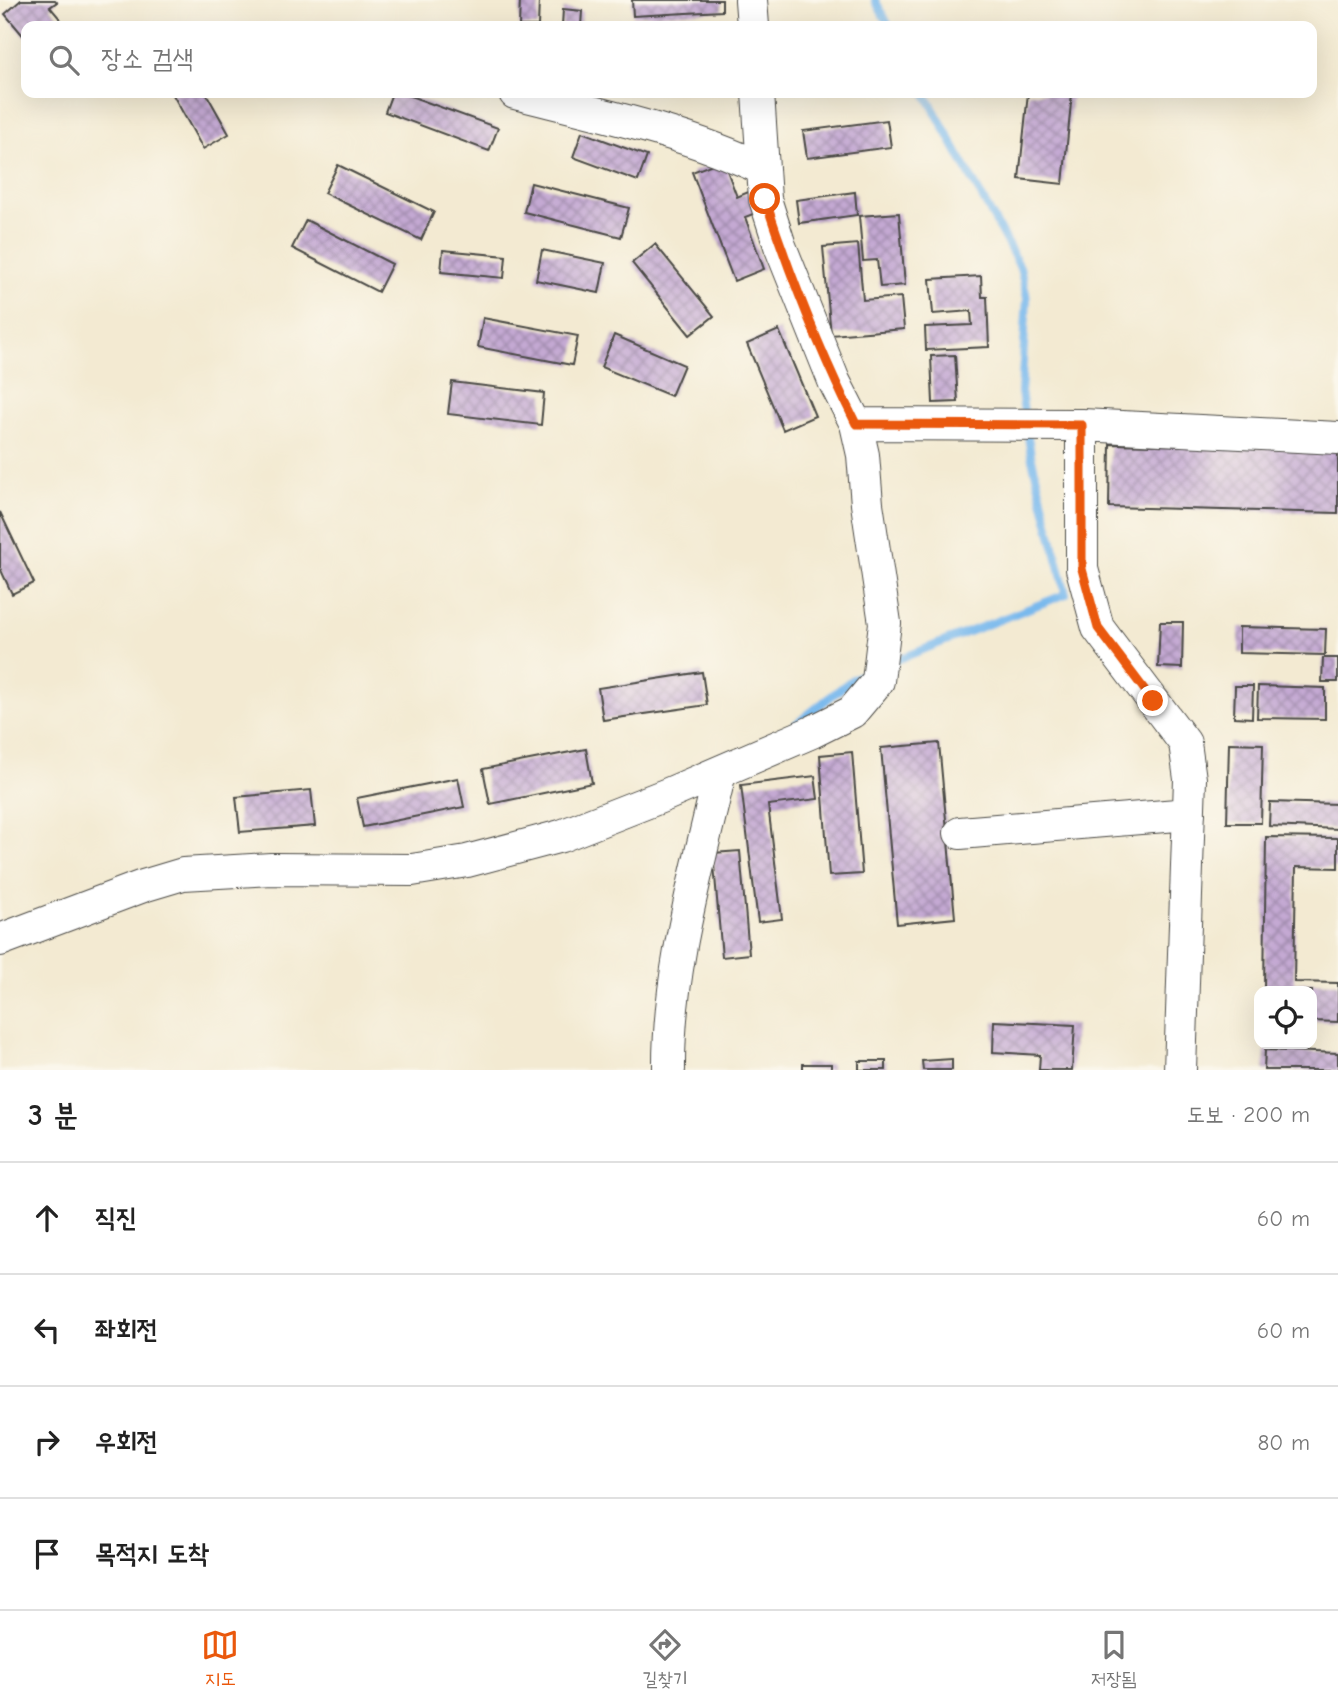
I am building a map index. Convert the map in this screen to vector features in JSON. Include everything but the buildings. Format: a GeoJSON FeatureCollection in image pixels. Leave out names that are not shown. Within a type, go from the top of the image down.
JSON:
{"type":"FeatureCollection","features":[{"type":"Feature","properties":{"kind":"street"},"geometry":{"type":"LineString","coordinates":[[751,0],[753,21]]}},
{"type":"Feature","properties":{"kind":"street"},"geometry":{"type":"LineString","coordinates":[[535,98],[644,126],[730,153],[763,169]]}},
{"type":"Feature","properties":{"kind":"street"},"geometry":{"type":"LineString","coordinates":[[0,940],[143,886],[183,874],[271,869],[412,870],[467,861],[562,836],[720,772],[852,712],[878,681],[885,623],[867,504],[863,456],[856,424],[834,381],[780,246],[765,199],[758,98]]}},
{"type":"Feature","properties":{"kind":"street"},"geometry":{"type":"LineString","coordinates":[[856,424],[1082,425],[1338,438]]}},
{"type":"Feature","properties":{"kind":"street"},"geometry":{"type":"LineString","coordinates":[[1082,425],[1082,569],[1098,628],[1185,743],[1190,779],[1180,1070]]}},
{"type":"Feature","properties":{"kind":"street"},"geometry":{"type":"LineString","coordinates":[[669,1070],[678,960],[720,772]]}},
{"type":"Feature","properties":{"kind":"street"},"geometry":{"type":"LineString","coordinates":[[960,833],[1189,814]]}},
{"type":"Feature","properties":{"kind":"waterway"},"geometry":{"type":"LineString","coordinates":[[875,0],[886,21]]}},
{"type":"Feature","properties":{"kind":"waterway"},"geometry":{"type":"LineString","coordinates":[[928,98],[1020,267],[1027,298],[1021,392],[1025,418]]}},
{"type":"Feature","properties":{"kind":"waterway"},"geometry":{"type":"LineString","coordinates":[[889,663],[1066,594],[1027,430]]}},
{"type":"Feature","properties":{"kind":"waterway"},"geometry":{"type":"LineString","coordinates":[[796,724],[854,678],[870,671]]}},
{"type":"Feature","properties":{"kind":"route"},"geometry":{"type":"LineString","coordinates":[[765,199],[780,246],[834,381],[856,424],[1082,425],[1082,569],[1098,628],[1153,701]]}}]}
